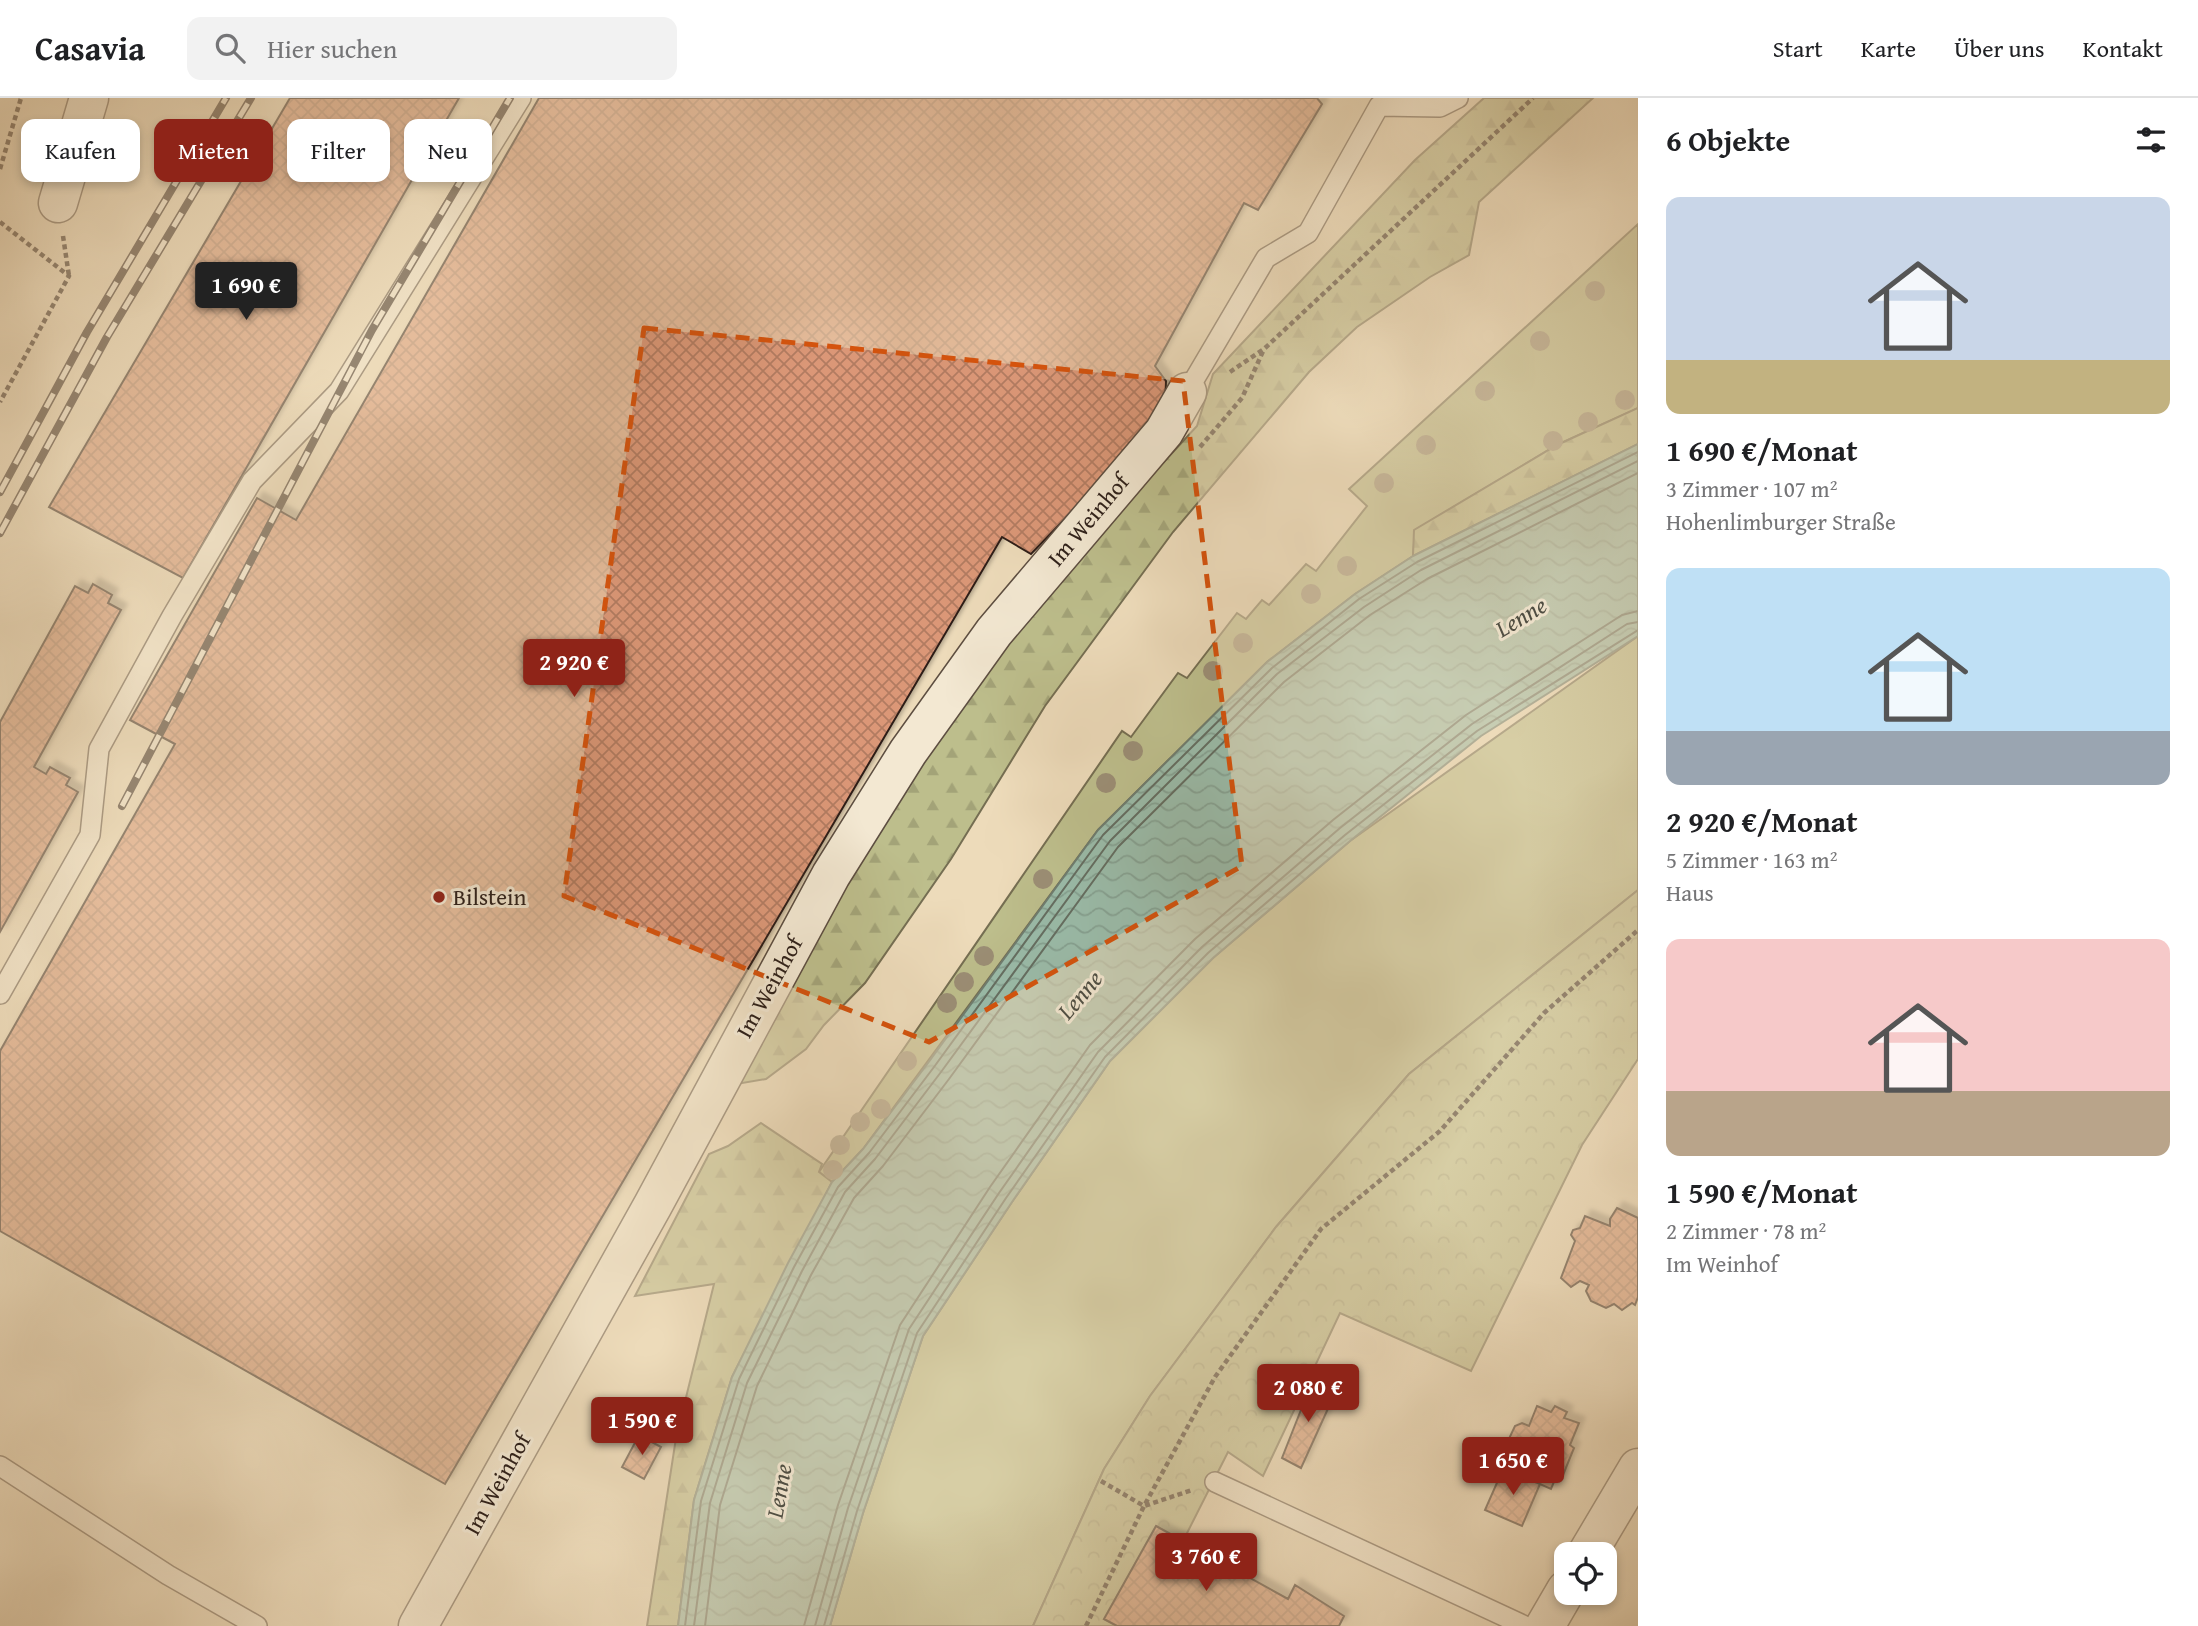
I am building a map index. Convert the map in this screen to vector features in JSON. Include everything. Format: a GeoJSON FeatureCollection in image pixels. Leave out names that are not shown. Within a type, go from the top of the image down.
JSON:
{"type":"FeatureCollection","features":[{"type":"Feature","properties":{"kind":"street"},"geometry":{"type":"LineString","coordinates":[[58,203],[89,98]]}},
{"type":"Feature","properties":{"kind":"street","name":"Im Weinhof"},"geometry":{"type":"LineString","coordinates":[[418,1626],[653,1205],[831,875],[908,752],[994,632],[1164,432],[1186,392]]}},
{"type":"Feature","properties":{"kind":"street"},"geometry":{"type":"LineString","coordinates":[[1594,1542],[1638,1468]]}},
{"type":"Feature","properties":{"kind":"street"},"geometry":{"type":"LineString","coordinates":[[1545,1626],[1557,1605]]}},
{"type":"Feature","properties":{"kind":"lane"},"geometry":{"type":"LineString","coordinates":[[0,994],[90,835],[99,750],[172,616],[252,481],[339,391],[520,98]]}},
{"type":"Feature","properties":{"kind":"lane"},"geometry":{"type":"LineString","coordinates":[[1186,392],[1266,258],[1308,233],[1379,106],[1440,107],[1458,98]]}},
{"type":"Feature","properties":{"kind":"lane"},"geometry":{"type":"LineString","coordinates":[[0,1466],[168,1575],[257,1626]]}},
{"type":"Feature","properties":{"kind":"lane"},"geometry":{"type":"LineString","coordinates":[[1215,1482],[1525,1626]]}},
{"type":"Feature","properties":{"kind":"path"},"geometry":{"type":"LineString","coordinates":[[0,169],[22,98]]}},
{"type":"Feature","properties":{"kind":"path"},"geometry":{"type":"LineString","coordinates":[[1186,392],[1219,380],[1265,349],[1533,98]]}},
{"type":"Feature","properties":{"kind":"path"},"geometry":{"type":"LineString","coordinates":[[0,222],[69,276],[0,401]]}},
{"type":"Feature","properties":{"kind":"path"},"geometry":{"type":"LineString","coordinates":[[1198,449],[1242,398],[1265,349]]}},
{"type":"Feature","properties":{"kind":"path"},"geometry":{"type":"LineString","coordinates":[[1086,1626],[1144,1506],[1215,1377],[1321,1229],[1440,1131],[1544,1013],[1638,930]]}},
{"type":"Feature","properties":{"kind":"path"},"geometry":{"type":"LineString","coordinates":[[1101,1481],[1144,1506],[1215,1482]]}},
{"type":"Feature","properties":{"kind":"highlighted area"},"geometry":{"type":"Polygon","coordinates":[[[644,328],[1183,381],[1242,866],[929,1042],[564,896],[644,328]]]}},
{"type":"Feature","properties":{"kind":"green space"},"geometry":{"type":"Polygon","coordinates":[[[1484,98],[1593,98],[1479,202],[1469,255],[1430,277],[1357,327],[1309,372],[1173,532],[1045,706],[951,859],[865,983],[824,1025],[806,1049],[766,1079],[725,1086],[907,779],[979,680],[1091,541],[1197,426],[1213,374],[1415,160],[1484,98]]]}},
{"type":"Feature","properties":{"kind":"green space"},"geometry":{"type":"Polygon","coordinates":[[[1638,224],[1638,408],[1557,445],[1415,530],[1413,556],[1355,594],[1267,662],[1098,830],[863,1149],[832,1182],[819,1172],[1122,731],[1131,737],[1178,673],[1187,678],[1237,613],[1246,619],[1262,600],[1269,605],[1306,564],[1316,571],[1367,506],[1349,489],[1638,224]]]}},
{"type":"Feature","properties":{"kind":"green space"},"geometry":{"type":"Polygon","coordinates":[[[1638,408],[1638,444],[1413,556],[1414,530],[1557,445],[1638,408]]]}},
{"type":"Feature","properties":{"kind":"green space"},"geometry":{"type":"Polygon","coordinates":[[[1638,636],[1638,890],[1409,1074],[1276,1227],[1150,1396],[1104,1469],[1033,1626],[830,1626],[863,1513],[923,1336],[1110,1061],[1213,958],[1350,841],[1638,636]]]}},
{"type":"Feature","properties":{"kind":"green space"},"geometry":{"type":"Polygon","coordinates":[[[1638,890],[1638,1059],[1582,1145],[1471,1371],[1340,1313],[1263,1476],[1228,1452],[1183,1541],[1156,1526],[1104,1619],[1117,1626],[1033,1626],[1104,1469],[1150,1396],[1276,1227],[1409,1074],[1638,890]]]}},
{"type":"Feature","properties":{"kind":"green space"},"geometry":{"type":"Polygon","coordinates":[[[761,1123],[822,1164],[819,1172],[832,1182],[732,1377],[694,1500],[678,1626],[647,1626],[676,1438],[714,1284],[635,1296],[709,1154],[728,1146],[761,1123]]]}},
{"type":"Feature","properties":{"kind":"water","name":"Lenne"},"geometry":{"type":"Polygon","coordinates":[[[1638,444],[1638,636],[1481,736],[1350,841],[1213,958],[1110,1061],[923,1336],[863,1513],[830,1626],[678,1626],[694,1500],[732,1377],[788,1263],[832,1182],[863,1149],[928,1063],[1098,830],[1267,662],[1355,594],[1413,556],[1638,444]]]}},
{"type":"Feature","properties":{"kind":"building"},"geometry":{"type":"Polygon","coordinates":[[[290,98],[459,98],[447,119],[404,119],[404,182],[411,182],[183,578],[49,507],[241,182],[273,182],[273,127],[290,98]]]}},
{"type":"Feature","properties":{"kind":"building","name":"Bilstein"},"geometry":{"type":"Polygon","coordinates":[[[539,98],[1317,98],[1322,104],[1258,210],[1244,203],[1155,366],[1166,381],[1165,407],[1150,431],[1031,554],[1002,537],[445,1484],[0,1231],[0,1051],[175,744],[130,720],[257,498],[296,520],[539,98]]]}},
{"type":"Feature","properties":{"kind":"building"},"geometry":{"type":"Polygon","coordinates":[[[93,584],[112,595],[108,603],[121,610],[34,767],[46,774],[50,767],[70,778],[66,785],[78,792],[0,932],[0,722],[75,586],[88,593],[93,584]]]}},
{"type":"Feature","properties":{"kind":"building"},"geometry":{"type":"Polygon","coordinates":[[[1617,1208],[1638,1218],[1638,1297],[1635,1305],[1632,1303],[1622,1310],[1614,1304],[1606,1308],[1591,1301],[1586,1291],[1589,1285],[1580,1281],[1571,1287],[1561,1278],[1575,1241],[1571,1235],[1573,1230],[1580,1228],[1585,1216],[1610,1226],[1610,1219],[1617,1208]]]}},
{"type":"Feature","properties":{"kind":"building"},"geometry":{"type":"Polygon","coordinates":[[[1312,1382],[1336,1391],[1301,1468],[1282,1458],[1312,1382]]]}},
{"type":"Feature","properties":{"kind":"building"},"geometry":{"type":"Polygon","coordinates":[[[1537,1406],[1551,1412],[1555,1406],[1567,1412],[1564,1418],[1579,1423],[1570,1445],[1574,1448],[1561,1480],[1556,1477],[1551,1489],[1510,1471],[1516,1455],[1509,1452],[1506,1445],[1515,1426],[1522,1423],[1529,1426],[1537,1406]]]}},
{"type":"Feature","properties":{"kind":"building"},"geometry":{"type":"Polygon","coordinates":[[[639,1435],[661,1447],[644,1479],[622,1467],[639,1435]]]}},
{"type":"Feature","properties":{"kind":"building"},"geometry":{"type":"Polygon","coordinates":[[[1503,1469],[1540,1484],[1522,1526],[1485,1510],[1503,1469]]]}},
{"type":"Feature","properties":{"kind":"building"},"geometry":{"type":"Polygon","coordinates":[[[1156,1526],[1288,1599],[1295,1585],[1344,1616],[1339,1626],[1117,1626],[1104,1619],[1156,1526]]]}},
{"type":"Feature","properties":{"kind":"railway"},"geometry":{"type":"LineString","coordinates":[[0,492],[87,332],[226,98]]}},
{"type":"Feature","properties":{"kind":"railway"},"geometry":{"type":"LineString","coordinates":[[0,533],[107,337],[251,98]]}},
{"type":"Feature","properties":{"kind":"railway"},"geometry":{"type":"LineString","coordinates":[[122,806],[372,330],[510,98]]}},
{"type":"Feature","properties":{"kind":"place","name":"Bilstein"},"geometry":{"type":"Point","coordinates":[439,897]}}]}
